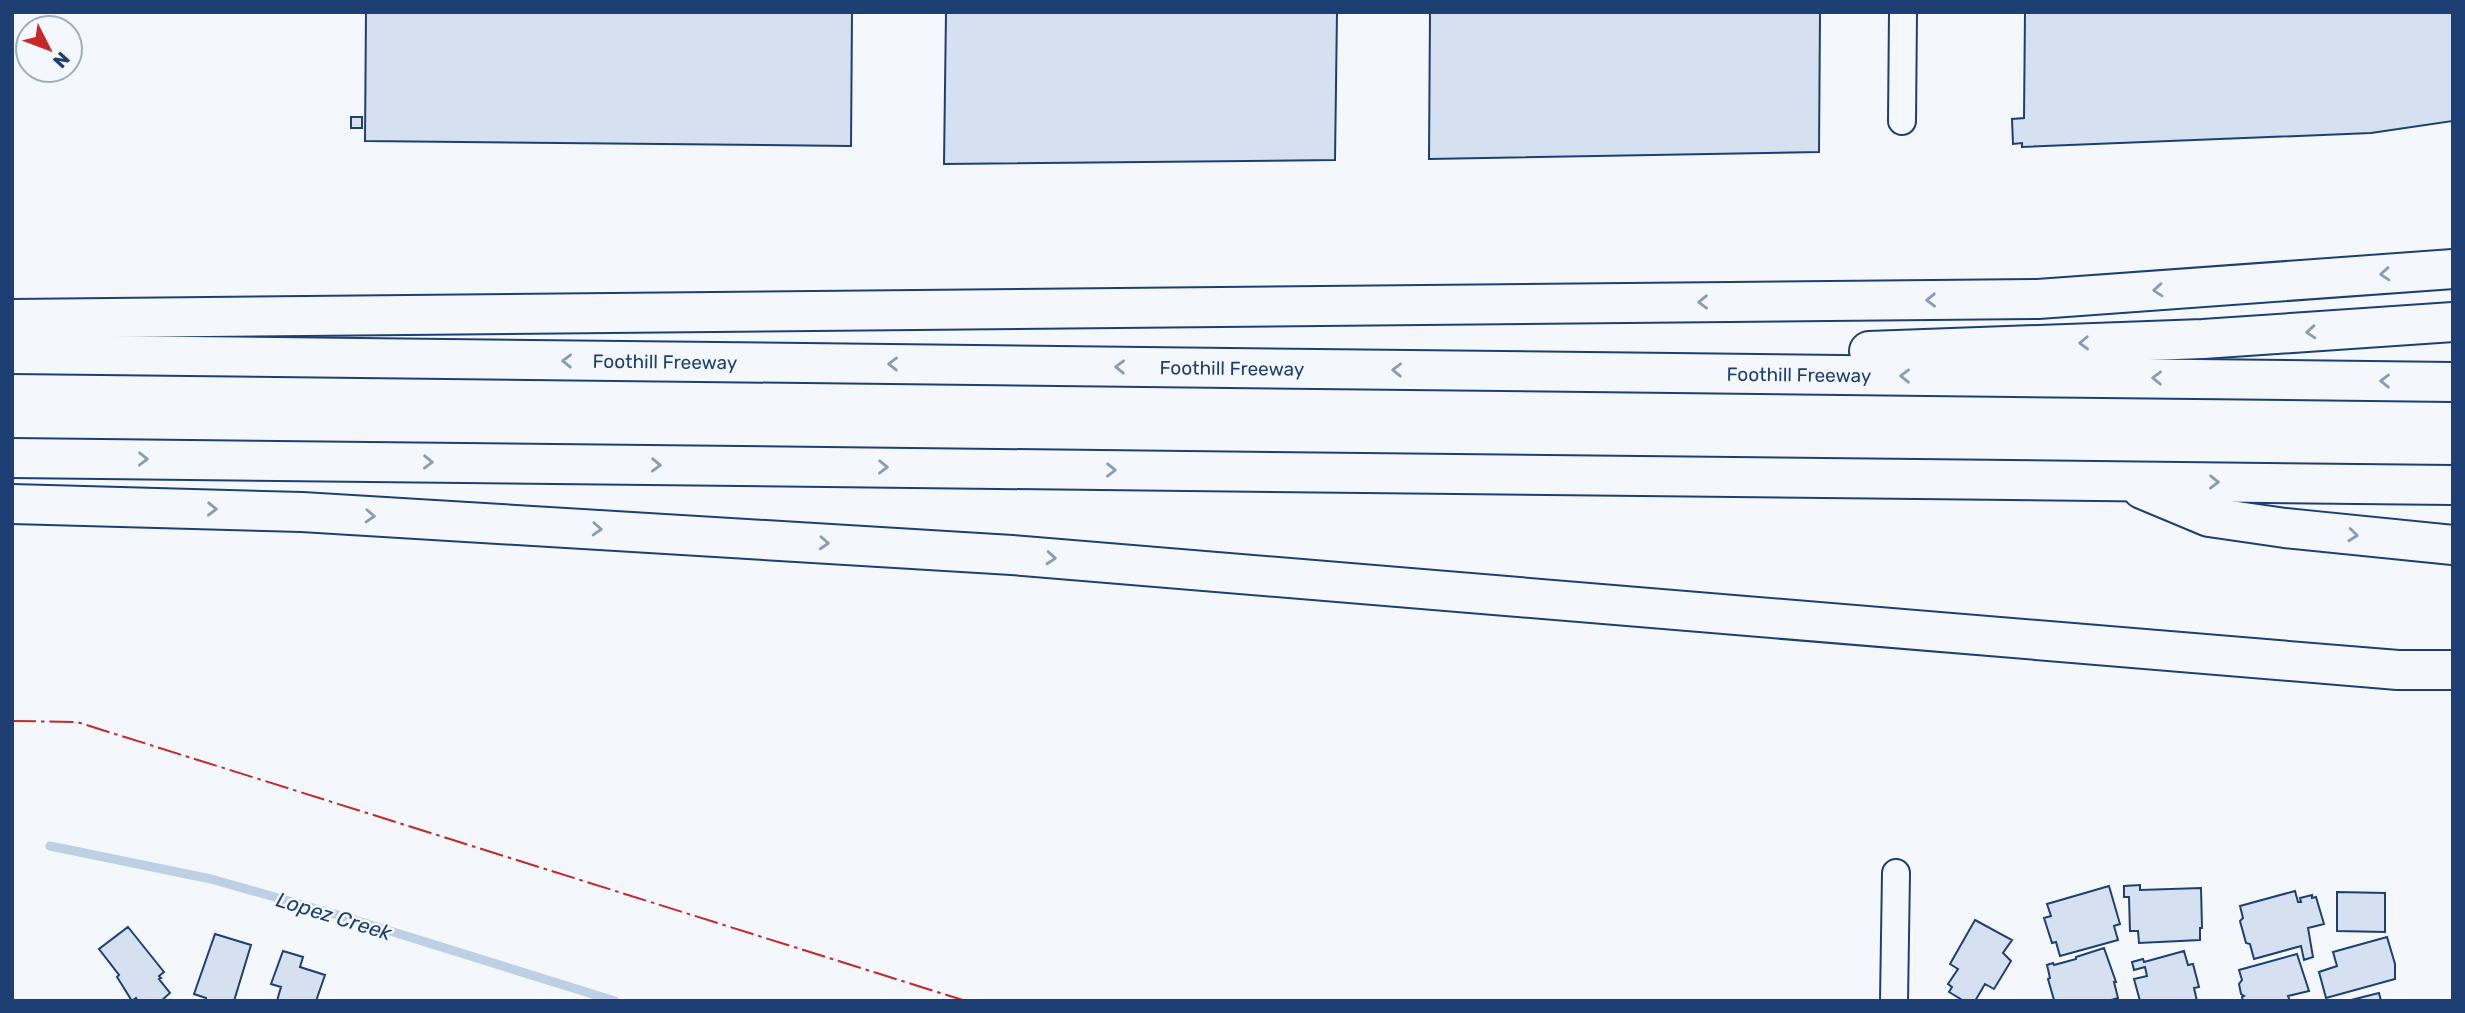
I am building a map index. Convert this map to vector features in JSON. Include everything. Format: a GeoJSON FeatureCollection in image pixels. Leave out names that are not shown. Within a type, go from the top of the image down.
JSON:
{"type":"FeatureCollection","features":[{"type":"Feature","properties":{"kind":"highway"},"geometry":{"type":"LineString","coordinates":[[12,319],[84,337],[2038,299],[2453,269]]}},
{"type":"Feature","properties":{"kind":"highway"},"geometry":{"type":"LineString","coordinates":[[1465,370],[1952,347],[2203,340],[2453,321]]}},
{"type":"Feature","properties":{"kind":"highway","name":"Foothill Freeway"},"geometry":{"type":"LineString","coordinates":[[12,354],[84,337],[1465,370],[2453,382]]}},
{"type":"Feature","properties":{"kind":"highway"},"geometry":{"type":"LineString","coordinates":[[12,458],[2453,485]]}},
{"type":"Feature","properties":{"kind":"highway"},"geometry":{"type":"LineString","coordinates":[[2121,481],[2209,517],[2285,528],[2453,545]]}},
{"type":"Feature","properties":{"kind":"highway"},"geometry":{"type":"LineString","coordinates":[[12,504],[302,512],[1012,555],[2398,670],[2453,670]]}},
{"type":"Feature","properties":{"kind":"street"},"geometry":{"type":"LineString","coordinates":[[1902,121],[1903,12]]}},
{"type":"Feature","properties":{"kind":"street"},"geometry":{"type":"LineString","coordinates":[[1894,1001],[1896,873]]}},
{"type":"Feature","properties":{"kind":"building"},"geometry":{"type":"Polygon","coordinates":[[[366,12],[852,12],[851,146],[365,141],[366,12]]]}},
{"type":"Feature","properties":{"kind":"building"},"geometry":{"type":"Polygon","coordinates":[[[946,12],[1337,12],[1335,160],[944,164],[946,12]]]}},
{"type":"Feature","properties":{"kind":"building"},"geometry":{"type":"Polygon","coordinates":[[[1430,12],[1820,12],[1819,152],[1429,159],[1430,12]]]}},
{"type":"Feature","properties":{"kind":"building"},"geometry":{"type":"Polygon","coordinates":[[[2025,12],[2453,12],[2453,121],[2371,133],[2022,147],[2022,143],[2013,144],[2012,119],[2024,118],[2025,12]]]}},
{"type":"Feature","properties":{"kind":"building"},"geometry":{"type":"Polygon","coordinates":[[[351,117],[362,117],[362,128],[351,128],[351,117]]]}},
{"type":"Feature","properties":{"kind":"building"},"geometry":{"type":"Polygon","coordinates":[[[2140,885],[2140,890],[2201,888],[2200,940],[2139,943],[2138,931],[2130,931],[2129,897],[2124,897],[2124,886],[2140,885]]]}},
{"type":"Feature","properties":{"kind":"building"},"geometry":{"type":"Polygon","coordinates":[[[2109,886],[2120,924],[2114,926],[2118,940],[2060,956],[2056,942],[2052,943],[2044,918],[2051,916],[2047,904],[2109,886]]]}},
{"type":"Feature","properties":{"kind":"building"},"geometry":{"type":"Polygon","coordinates":[[[2295,891],[2298,902],[2301,902],[2300,898],[2312,895],[2312,898],[2316,897],[2324,924],[2308,928],[2313,957],[2304,960],[2301,946],[2254,959],[2240,921],[2243,918],[2240,906],[2295,891]]]}},
{"type":"Feature","properties":{"kind":"building"},"geometry":{"type":"Polygon","coordinates":[[[2337,892],[2385,893],[2385,932],[2337,931],[2337,892]]]}},
{"type":"Feature","properties":{"kind":"building"},"geometry":{"type":"Polygon","coordinates":[[[1975,920],[2012,940],[2003,953],[2011,961],[1994,989],[1985,984],[1975,1001],[1964,1001],[1949,992],[1952,987],[1948,984],[1958,969],[1950,964],[1975,920]]]}},
{"type":"Feature","properties":{"kind":"building"},"geometry":{"type":"Polygon","coordinates":[[[128,927],[164,972],[159,979],[170,993],[161,1001],[138,1001],[136,998],[132,1001],[117,977],[119,975],[99,949],[128,927]]]}},
{"type":"Feature","properties":{"kind":"building"},"geometry":{"type":"Polygon","coordinates":[[[215,934],[251,945],[234,1001],[206,1001],[206,998],[194,994],[215,934]]]}},
{"type":"Feature","properties":{"kind":"building"},"geometry":{"type":"Polygon","coordinates":[[[2387,937],[2395,964],[2395,979],[2326,998],[2319,972],[2337,966],[2333,952],[2387,937]]]}},
{"type":"Feature","properties":{"kind":"building"},"geometry":{"type":"Polygon","coordinates":[[[2104,948],[2116,982],[2118,998],[2108,1001],[2054,1000],[2047,965],[2076,959],[2104,948]]]}},
{"type":"Feature","properties":{"kind":"building"},"geometry":{"type":"Polygon","coordinates":[[[283,951],[303,957],[300,967],[325,975],[316,1001],[277,1001],[281,987],[271,984],[283,951]]]}},
{"type":"Feature","properties":{"kind":"building"},"geometry":{"type":"Polygon","coordinates":[[[2184,951],[2188,965],[2193,964],[2199,987],[2194,988],[2197,1001],[2140,1001],[2134,979],[2147,976],[2145,967],[2134,970],[2132,962],[2143,959],[2144,962],[2184,951]]]}},
{"type":"Feature","properties":{"kind":"building"},"geometry":{"type":"Polygon","coordinates":[[[2297,954],[2309,991],[2288,996],[2290,1001],[2243,1001],[2239,970],[2297,954]]]}},
{"type":"Feature","properties":{"kind":"building"},"geometry":{"type":"Polygon","coordinates":[[[2379,993],[2381,1001],[2347,1001],[2379,993]]]}},
{"type":"Feature","properties":{"kind":"waterway","name":"Lopez Creek"},"geometry":{"type":"LineString","coordinates":[[50,846],[211,879],[345,917],[615,1001]]}},
{"type":"Feature","properties":{"kind":"power"},"geometry":{"type":"LineString","coordinates":[[12,721],[77,722],[966,1001]]}}]}
